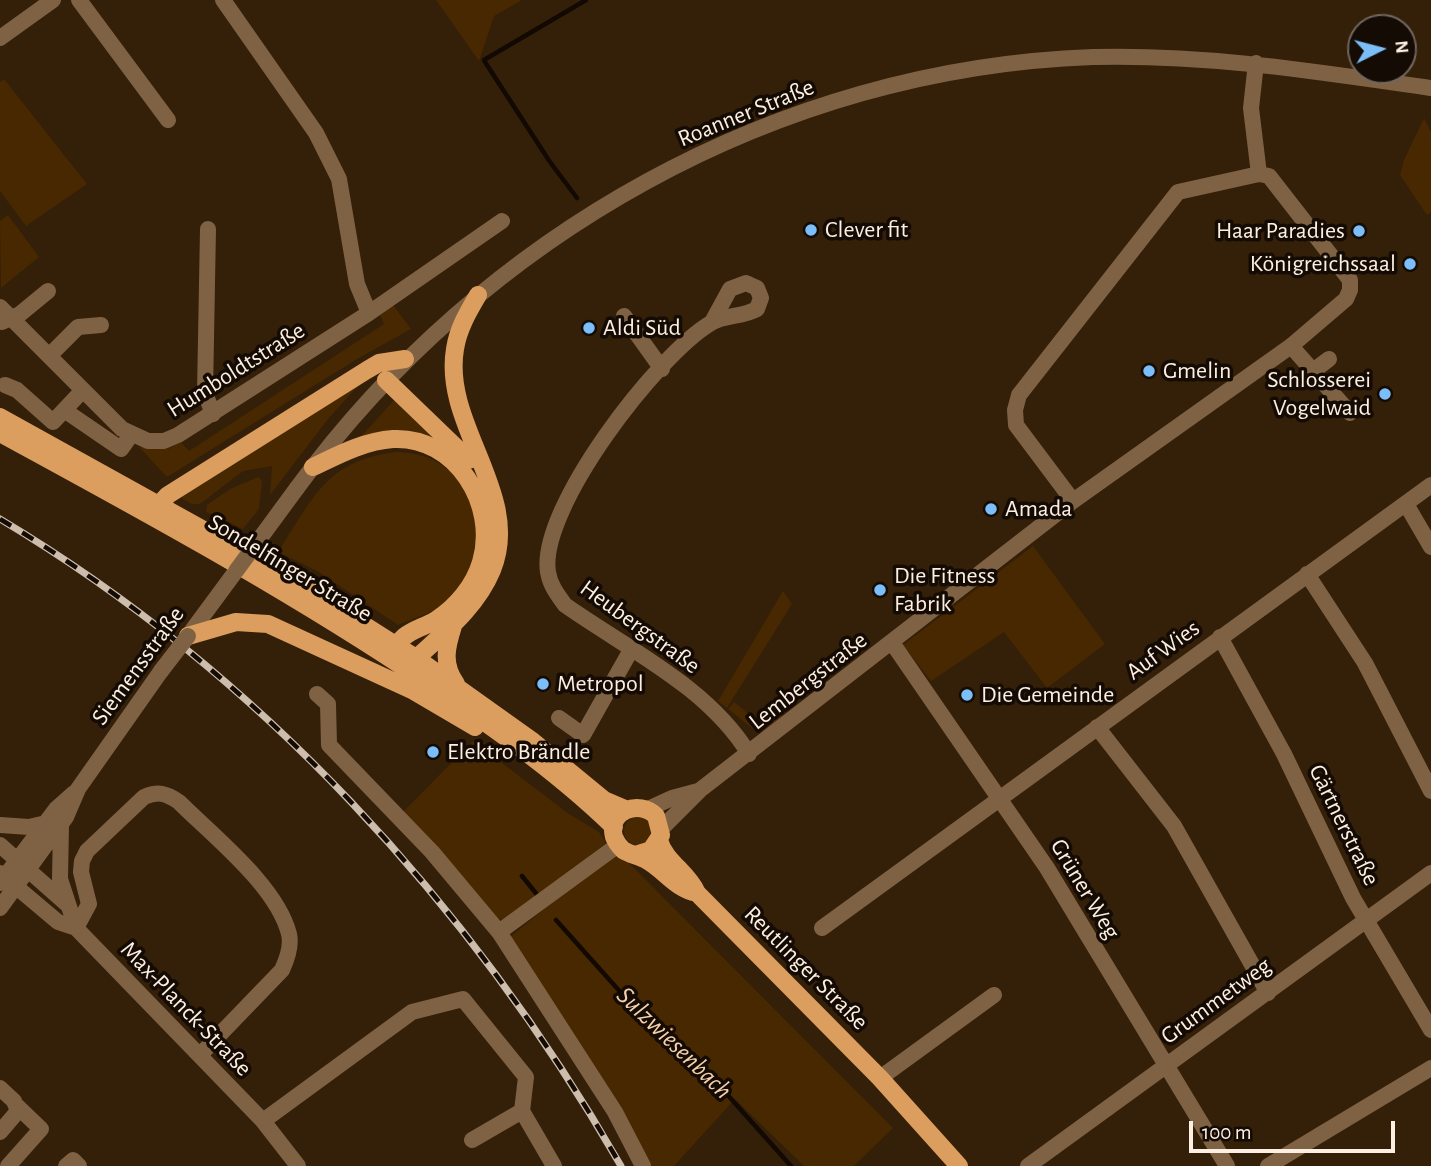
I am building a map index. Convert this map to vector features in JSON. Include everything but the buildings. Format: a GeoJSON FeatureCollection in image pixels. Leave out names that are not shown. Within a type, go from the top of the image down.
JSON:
{"type":"FeatureCollection","features":[{"type":"Feature","properties":{"kind":"main road"},"geometry":{"type":"LineString","coordinates":[[402,658],[453,626],[478,595],[497,557],[498,514],[491,472],[462,414],[454,368],[457,338],[478,295]]}},
{"type":"Feature","properties":{"kind":"main road"},"geometry":{"type":"LineString","coordinates":[[154,509],[379,363],[405,359]]}},
{"type":"Feature","properties":{"kind":"main road"},"geometry":{"type":"LineString","coordinates":[[386,380],[491,472]]}},
{"type":"Feature","properties":{"kind":"main road","name":"Sondelfinger Straße"},"geometry":{"type":"LineString","coordinates":[[0,417],[154,509]]}},
{"type":"Feature","properties":{"kind":"main road","name":"Sondelfinger Straße"},"geometry":{"type":"LineString","coordinates":[[0,433],[274,568],[402,658],[543,766],[616,836]]}},
{"type":"Feature","properties":{"kind":"main road"},"geometry":{"type":"LineString","coordinates":[[313,467],[366,443],[394,439],[417,442],[450,458],[465,473],[475,490],[484,520],[486,541],[473,581],[447,612],[410,631],[402,658]]}},
{"type":"Feature","properties":{"kind":"main road"},"geometry":{"type":"LineString","coordinates":[[188,636],[220,625],[252,621],[284,629],[412,690],[482,731],[504,736]]}},
{"type":"Feature","properties":{"kind":"main road"},"geometry":{"type":"LineString","coordinates":[[453,626],[447,644],[447,666],[464,692]]}},
{"type":"Feature","properties":{"kind":"main road","name":"Sondelfinger Straße"},"geometry":{"type":"LineString","coordinates":[[402,658],[464,692],[531,740],[604,800],[625,809]]}},
{"type":"Feature","properties":{"kind":"main road"},"geometry":{"type":"LineString","coordinates":[[625,809],[648,809],[658,819],[660,835],[647,853],[635,855],[616,836],[625,809]]}},
{"type":"Feature","properties":{"kind":"main road","name":"Reutlinger Straße"},"geometry":{"type":"LineString","coordinates":[[660,835],[662,850],[691,880],[696,893],[880,1078],[959,1166]]}},
{"type":"Feature","properties":{"kind":"main road","name":"Reutlinger Straße"},"geometry":{"type":"LineString","coordinates":[[635,855],[650,862],[684,891],[696,893]]}},
{"type":"Feature","properties":{"kind":"street"},"geometry":{"type":"LineString","coordinates":[[0,38],[53,0]]}},
{"type":"Feature","properties":{"kind":"street"},"geometry":{"type":"LineString","coordinates":[[79,0],[168,120]]}},
{"type":"Feature","properties":{"kind":"street"},"geometry":{"type":"LineString","coordinates":[[223,0],[316,133],[339,179],[357,284],[369,313]]}},
{"type":"Feature","properties":{"kind":"street","name":"Roanner Straße"},"geometry":{"type":"LineString","coordinates":[[236,571],[313,467],[386,380],[405,359],[478,295],[587,216],[657,175],[758,129],[842,100],[950,73],[1039,61],[1152,57],[1256,63],[1431,88]]}},
{"type":"Feature","properties":{"kind":"street"},"geometry":{"type":"LineString","coordinates":[[1073,501],[1016,425],[1015,410],[1020,396],[1178,192],[1259,174],[1251,108],[1256,63]]}},
{"type":"Feature","properties":{"kind":"street","name":"Lembergstraße"},"geometry":{"type":"LineString","coordinates":[[660,835],[700,790],[750,754],[821,694],[893,644],[1073,501],[1291,346],[1346,299],[1350,280],[1280,188],[1269,176],[1259,174]]}},
{"type":"Feature","properties":{"kind":"street","name":"Humboldtstraße"},"geometry":{"type":"LineString","coordinates":[[64,410],[121,449],[127,432],[164,441],[213,414],[369,313],[502,221]]}},
{"type":"Feature","properties":{"kind":"street"},"geometry":{"type":"LineString","coordinates":[[208,229],[205,393],[213,414]]}},
{"type":"Feature","properties":{"kind":"street"},"geometry":{"type":"LineString","coordinates":[[4,316],[20,314],[48,291]]}},
{"type":"Feature","properties":{"kind":"street"},"geometry":{"type":"LineString","coordinates":[[4,316],[127,432]]}},
{"type":"Feature","properties":{"kind":"street"},"geometry":{"type":"LineString","coordinates":[[624,316],[662,369]]}},
{"type":"Feature","properties":{"kind":"street","name":"Heubergstraße"},"geometry":{"type":"LineString","coordinates":[[712,322],[634,398],[582,471],[555,526],[548,547],[548,571],[553,588],[565,604],[631,650],[669,670],[733,727],[750,754]]}},
{"type":"Feature","properties":{"kind":"street"},"geometry":{"type":"LineString","coordinates":[[49,356],[78,327],[101,324]]}},
{"type":"Feature","properties":{"kind":"street"},"geometry":{"type":"LineString","coordinates":[[1291,346],[1350,413]]}},
{"type":"Feature","properties":{"kind":"street"},"geometry":{"type":"LineString","coordinates":[[1313,371],[1329,359]]}},
{"type":"Feature","properties":{"kind":"street"},"geometry":{"type":"LineString","coordinates":[[5,385],[17,390],[53,422],[83,390]]}},
{"type":"Feature","properties":{"kind":"street","name":"Auf Wies"},"geometry":{"type":"LineString","coordinates":[[822,928],[1431,485]]}},
{"type":"Feature","properties":{"kind":"street"},"geometry":{"type":"LineString","coordinates":[[1406,503],[1431,547]]}},
{"type":"Feature","properties":{"kind":"street","name":"Siemensstraße"},"geometry":{"type":"LineString","coordinates":[[0,908],[6,880],[23,867],[161,671],[236,571]]}},
{"type":"Feature","properties":{"kind":"street"},"geometry":{"type":"LineString","coordinates":[[1307,574],[1365,663],[1431,791]]}},
{"type":"Feature","properties":{"kind":"street","name":"Gärtnerstraße"},"geometry":{"type":"LineString","coordinates":[[1220,637],[1280,745],[1366,920],[1431,1030]]}},
{"type":"Feature","properties":{"kind":"street","name":"Grüner Weg"},"geometry":{"type":"LineString","coordinates":[[893,644],[1053,878],[1227,1166]]}},
{"type":"Feature","properties":{"kind":"street"},"geometry":{"type":"LineString","coordinates":[[559,718],[583,735],[631,650]]}},
{"type":"Feature","properties":{"kind":"street"},"geometry":{"type":"LineString","coordinates":[[317,694],[328,704],[329,746],[432,852],[499,932],[615,1112],[643,1166]]}},
{"type":"Feature","properties":{"kind":"street"},"geometry":{"type":"LineString","coordinates":[[1097,727],[1174,826],[1268,993]]}},
{"type":"Feature","properties":{"kind":"street","name":"Lembergstraße"},"geometry":{"type":"LineString","coordinates":[[648,809],[671,798],[700,790]]}},
{"type":"Feature","properties":{"kind":"street"},"geometry":{"type":"LineString","coordinates":[[76,928],[89,904],[81,873],[87,851],[144,797],[155,792],[167,793],[265,889],[289,934],[289,955],[282,970],[200,1055]]}},
{"type":"Feature","properties":{"kind":"street"},"geometry":{"type":"LineString","coordinates":[[0,825],[29,827],[53,824]]}},
{"type":"Feature","properties":{"kind":"street","name":"Max-Planck-Straße"},"geometry":{"type":"LineString","coordinates":[[53,824],[59,865],[76,928],[263,1121],[298,1166]]}},
{"type":"Feature","properties":{"kind":"street"},"geometry":{"type":"LineString","coordinates":[[499,932],[604,865],[616,836]]}},
{"type":"Feature","properties":{"kind":"street"},"geometry":{"type":"LineString","coordinates":[[0,845],[69,906]]}},
{"type":"Feature","properties":{"kind":"street","name":"Grummetweg"},"geometry":{"type":"LineString","coordinates":[[1028,1166],[1431,873]]}},
{"type":"Feature","properties":{"kind":"street","name":"Max-Planck-Straße"},"geometry":{"type":"LineString","coordinates":[[6,880],[58,922],[76,928]]}},
{"type":"Feature","properties":{"kind":"street"},"geometry":{"type":"LineString","coordinates":[[880,1078],[993,995]]}},
{"type":"Feature","properties":{"kind":"street"},"geometry":{"type":"LineString","coordinates":[[263,1121],[412,1012],[463,999],[526,1077],[522,1111],[554,1166]]}},
{"type":"Feature","properties":{"kind":"street"},"geometry":{"type":"LineString","coordinates":[[1268,1166],[1431,1068]]}},
{"type":"Feature","properties":{"kind":"street"},"geometry":{"type":"LineString","coordinates":[[0,1088],[41,1129],[8,1166]]}},
{"type":"Feature","properties":{"kind":"street"},"geometry":{"type":"LineString","coordinates":[[0,1132],[16,1117],[17,1105]]}},
{"type":"Feature","properties":{"kind":"street"},"geometry":{"type":"LineString","coordinates":[[472,1140],[522,1111]]}},
{"type":"Feature","properties":{"kind":"street"},"geometry":{"type":"LineString","coordinates":[[66,1166],[73,1160],[79,1166]]}},
{"type":"Feature","properties":{"kind":"shaded area"},"geometry":{"type":"Polygon","coordinates":[[[436,0],[522,0],[494,16],[479,61],[436,0]]]}},
{"type":"Feature","properties":{"kind":"shaded area"},"geometry":{"type":"Polygon","coordinates":[[[4,79],[87,184],[26,226],[0,191],[0,82],[4,79]]]}},
{"type":"Feature","properties":{"kind":"shaded area"},"geometry":{"type":"Polygon","coordinates":[[[1424,118],[1431,132],[1431,212],[1427,215],[1400,175],[1404,160],[1424,118]]]}},
{"type":"Feature","properties":{"kind":"shaded area"},"geometry":{"type":"Polygon","coordinates":[[[8,215],[39,257],[1,288],[0,221],[8,215]]]}},
{"type":"Feature","properties":{"kind":"shaded area"},"geometry":{"type":"Polygon","coordinates":[[[393,305],[411,329],[357,359],[167,477],[139,447],[168,449],[181,442],[189,451],[384,324],[380,315],[393,305]]]}},
{"type":"Feature","properties":{"kind":"shaded area"},"geometry":{"type":"Polygon","coordinates":[[[366,377],[328,419],[270,495],[272,466],[243,471],[200,504],[192,504],[181,498],[185,492],[366,377]]]}},
{"type":"Feature","properties":{"kind":"shaded area"},"geometry":{"type":"Polygon","coordinates":[[[396,398],[464,462],[492,541],[428,641],[422,633],[434,627],[490,541],[451,454],[357,441],[396,398]]]}},
{"type":"Feature","properties":{"kind":"shaded area"},"geometry":{"type":"Polygon","coordinates":[[[395,452],[421,455],[442,465],[459,481],[471,500],[477,522],[477,545],[471,569],[458,591],[438,608],[398,625],[319,572],[278,552],[312,499],[337,473],[372,457],[395,452]]]}},
{"type":"Feature","properties":{"kind":"shaded area"},"geometry":{"type":"Polygon","coordinates":[[[258,477],[262,481],[259,509],[243,529],[206,512],[207,505],[230,489],[258,477]]]}},
{"type":"Feature","properties":{"kind":"shaded area"},"geometry":{"type":"Polygon","coordinates":[[[1033,546],[1105,644],[1047,688],[1004,632],[931,681],[903,645],[1033,546]]]}},
{"type":"Feature","properties":{"kind":"shaded area"},"geometry":{"type":"Polygon","coordinates":[[[783,591],[792,604],[727,708],[718,701],[783,591]]]}},
{"type":"Feature","properties":{"kind":"shaded area"},"geometry":{"type":"Polygon","coordinates":[[[734,702],[756,720],[776,705],[784,717],[769,731],[757,732],[728,709],[734,702]]]}},
{"type":"Feature","properties":{"kind":"shaded area"},"geometry":{"type":"Polygon","coordinates":[[[473,741],[569,814],[599,832],[606,843],[507,920],[494,919],[402,813],[473,741]]]}},
{"type":"Feature","properties":{"kind":"shaded area"},"geometry":{"type":"Polygon","coordinates":[[[638,817],[648,821],[652,831],[648,841],[638,845],[628,841],[624,831],[628,821],[638,817]]]}},
{"type":"Feature","properties":{"kind":"shaded area"},"geometry":{"type":"Polygon","coordinates":[[[616,850],[893,1128],[854,1166],[804,1166],[735,1099],[674,1166],[645,1166],[503,943],[616,850]]]}},
{"type":"Feature","properties":{"kind":"waterway"},"geometry":{"type":"LineString","coordinates":[[484,60],[586,0]]}},
{"type":"Feature","properties":{"kind":"waterway"},"geometry":{"type":"LineString","coordinates":[[485,62],[550,162],[577,198]]}},
{"type":"Feature","properties":{"kind":"waterway"},"geometry":{"type":"LineString","coordinates":[[522,876],[539,897]]}},
{"type":"Feature","properties":{"kind":"waterway","name":"Sulzwiesenbach"},"geometry":{"type":"LineString","coordinates":[[556,920],[648,1023],[681,1056],[716,1082],[791,1166]]}},
{"type":"Feature","properties":{"kind":"railway"},"geometry":{"type":"LineString","coordinates":[[0,519],[95,581],[186,649],[271,723],[352,803],[427,887],[497,977],[562,1070],[621,1166]]}},
{"type":"Feature","properties":{"kind":"place","name":"Clever fit"},"geometry":{"type":"Point","coordinates":[811,230]}},
{"type":"Feature","properties":{"kind":"place","name":"Haar Paradies"},"geometry":{"type":"Point","coordinates":[1359,231]}},
{"type":"Feature","properties":{"kind":"place","name":"Königreichssaal"},"geometry":{"type":"Point","coordinates":[1410,264]}},
{"type":"Feature","properties":{"kind":"place","name":"Aldi Süd"},"geometry":{"type":"Point","coordinates":[589,328]}},
{"type":"Feature","properties":{"kind":"place","name":"Gmelin"},"geometry":{"type":"Point","coordinates":[1149,371]}},
{"type":"Feature","properties":{"kind":"place","name":"Schlosserei Vogelwaid"},"geometry":{"type":"Point","coordinates":[1385,394]}},
{"type":"Feature","properties":{"kind":"place","name":"Amada"},"geometry":{"type":"Point","coordinates":[991,509]}},
{"type":"Feature","properties":{"kind":"place","name":"Die Fitness Fabrik"},"geometry":{"type":"Point","coordinates":[880,590]}},
{"type":"Feature","properties":{"kind":"place","name":"Metropol"},"geometry":{"type":"Point","coordinates":[543,684]}},
{"type":"Feature","properties":{"kind":"place","name":"Die Gemeinde"},"geometry":{"type":"Point","coordinates":[967,695]}},
{"type":"Feature","properties":{"kind":"place","name":"Elektro Brändle"},"geometry":{"type":"Point","coordinates":[433,752]}}]}
